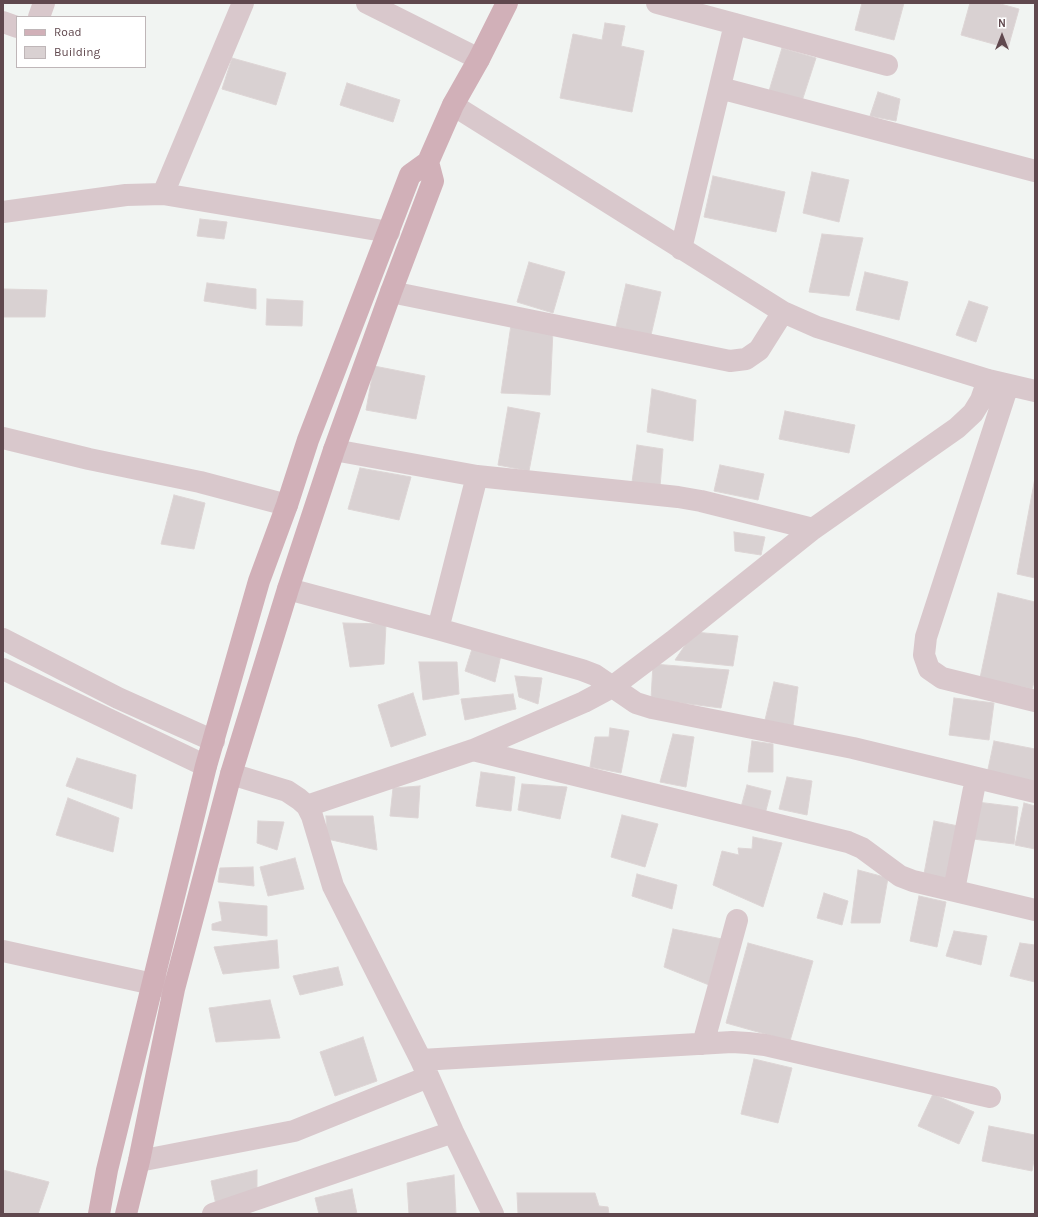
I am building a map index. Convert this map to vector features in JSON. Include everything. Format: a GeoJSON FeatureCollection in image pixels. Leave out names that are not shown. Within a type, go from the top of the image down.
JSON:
{"type":"FeatureCollection","features":[{"type":"Feature","properties":{"kind":"main road"},"geometry":{"type":"LineString","coordinates":[[126,1214],[139,1161],[164,986],[206,766],[259,582],[287,505],[308,440],[410,175],[428,162],[453,105],[479,60],[507,3]]}},
{"type":"Feature","properties":{"kind":"main road"},"geometry":{"type":"LineString","coordinates":[[99,1214],[107,1170],[288,589],[334,450],[433,181],[428,162]]}},
{"type":"Feature","properties":{"kind":"street"},"geometry":{"type":"LineString","coordinates":[[39,16],[44,3]]}},
{"type":"Feature","properties":{"kind":"street"},"geometry":{"type":"LineString","coordinates":[[163,194],[243,3]]}},
{"type":"Feature","properties":{"kind":"street"},"geometry":{"type":"LineString","coordinates":[[367,3],[479,60]]}},
{"type":"Feature","properties":{"kind":"street"},"geometry":{"type":"LineString","coordinates":[[657,3],[887,65]]}},
{"type":"Feature","properties":{"kind":"street"},"geometry":{"type":"LineString","coordinates":[[3,22],[16,27]]}},
{"type":"Feature","properties":{"kind":"street"},"geometry":{"type":"LineString","coordinates":[[681,249],[735,24]]}},
{"type":"Feature","properties":{"kind":"street"},"geometry":{"type":"LineString","coordinates":[[720,88],[1035,171]]}},
{"type":"Feature","properties":{"kind":"street"},"geometry":{"type":"LineString","coordinates":[[453,105],[783,312],[817,327],[1035,392]]}},
{"type":"Feature","properties":{"kind":"street"},"geometry":{"type":"LineString","coordinates":[[3,212],[126,195],[163,194],[389,232]]}},
{"type":"Feature","properties":{"kind":"street"},"geometry":{"type":"LineString","coordinates":[[391,292],[730,361],[746,359],[758,350],[783,312]]}},
{"type":"Feature","properties":{"kind":"street"},"geometry":{"type":"LineString","coordinates":[[307,806],[473,750],[584,702],[612,687],[673,641],[813,529],[957,428],[973,413],[981,400],[998,382]]}},
{"type":"Feature","properties":{"kind":"street"},"geometry":{"type":"LineString","coordinates":[[998,382],[926,637],[924,655],[929,669],[942,678],[1035,701]]}},
{"type":"Feature","properties":{"kind":"street"},"geometry":{"type":"LineString","coordinates":[[3,438],[89,459],[200,482],[287,505]]}},
{"type":"Feature","properties":{"kind":"street"},"geometry":{"type":"LineString","coordinates":[[334,450],[477,476],[678,497],[702,501],[813,529]]}},
{"type":"Feature","properties":{"kind":"street"},"geometry":{"type":"LineString","coordinates":[[438,629],[477,476]]}},
{"type":"Feature","properties":{"kind":"street"},"geometry":{"type":"LineString","coordinates":[[288,589],[438,629],[582,670],[595,675],[636,703],[652,708],[853,748],[1035,792]]}},
{"type":"Feature","properties":{"kind":"street"},"geometry":{"type":"LineString","coordinates":[[3,639],[118,698],[214,741]]}},
{"type":"Feature","properties":{"kind":"street"},"geometry":{"type":"LineString","coordinates":[[3,669],[206,766]]}},
{"type":"Feature","properties":{"kind":"street"},"geometry":{"type":"LineString","coordinates":[[473,750],[848,842],[862,848],[900,876],[913,881],[1035,910]]}},
{"type":"Feature","properties":{"kind":"street"},"geometry":{"type":"LineString","coordinates":[[231,774],[287,792],[307,806],[312,816],[333,886],[424,1068],[493,1214]]}},
{"type":"Feature","properties":{"kind":"street"},"geometry":{"type":"LineString","coordinates":[[954,890],[976,778]]}},
{"type":"Feature","properties":{"kind":"street"},"geometry":{"type":"LineString","coordinates":[[703,1044],[737,920]]}},
{"type":"Feature","properties":{"kind":"street"},"geometry":{"type":"LineString","coordinates":[[3,951],[164,986]]}},
{"type":"Feature","properties":{"kind":"street"},"geometry":{"type":"LineString","coordinates":[[139,1161],[294,1131],[424,1068],[703,1044],[732,1042],[765,1045],[990,1097]]}},
{"type":"Feature","properties":{"kind":"street"},"geometry":{"type":"LineString","coordinates":[[213,1214],[453,1132]]}},
{"type":"Feature","properties":{"kind":"building"},"geometry":{"type":"Polygon","coordinates":[[[862,3],[904,3],[894,40],[855,30],[862,3]]]}},
{"type":"Feature","properties":{"kind":"building"},"geometry":{"type":"Polygon","coordinates":[[[970,3],[997,3],[1019,9],[1008,48],[961,35],[970,3]]]}},
{"type":"Feature","properties":{"kind":"building"},"geometry":{"type":"Polygon","coordinates":[[[605,23],[625,26],[621,46],[644,51],[632,112],[560,98],[573,34],[602,40],[605,23]]]}},
{"type":"Feature","properties":{"kind":"building"},"geometry":{"type":"Polygon","coordinates":[[[782,48],[816,58],[802,101],[769,91],[782,48]]]}},
{"type":"Feature","properties":{"kind":"building"},"geometry":{"type":"Polygon","coordinates":[[[232,58],[286,73],[276,105],[222,89],[232,58]]]}},
{"type":"Feature","properties":{"kind":"building"},"geometry":{"type":"Polygon","coordinates":[[[347,83],[400,100],[393,122],[340,105],[347,83]]]}},
{"type":"Feature","properties":{"kind":"building"},"geometry":{"type":"Polygon","coordinates":[[[878,92],[900,99],[896,121],[870,116],[878,92]]]}},
{"type":"Feature","properties":{"kind":"building"},"geometry":{"type":"Polygon","coordinates":[[[812,172],[849,180],[839,222],[803,213],[812,172]]]}},
{"type":"Feature","properties":{"kind":"building"},"geometry":{"type":"Polygon","coordinates":[[[713,176],[785,192],[776,232],[704,217],[713,176]]]}},
{"type":"Feature","properties":{"kind":"building"},"geometry":{"type":"Polygon","coordinates":[[[200,219],[227,222],[224,239],[197,236],[200,219]]]}},
{"type":"Feature","properties":{"kind":"building"},"geometry":{"type":"Polygon","coordinates":[[[822,234],[863,238],[849,296],[809,292],[822,234]]]}},
{"type":"Feature","properties":{"kind":"building"},"geometry":{"type":"Polygon","coordinates":[[[529,262],[565,272],[553,313],[517,302],[529,262]]]}},
{"type":"Feature","properties":{"kind":"building"},"geometry":{"type":"Polygon","coordinates":[[[865,272],[908,282],[899,320],[856,310],[865,272]]]}},
{"type":"Feature","properties":{"kind":"building"},"geometry":{"type":"Polygon","coordinates":[[[207,283],[256,289],[256,309],[204,301],[207,283]]]}},
{"type":"Feature","properties":{"kind":"building"},"geometry":{"type":"Polygon","coordinates":[[[626,284],[661,292],[651,335],[616,327],[626,284]]]}},
{"type":"Feature","properties":{"kind":"building"},"geometry":{"type":"Polygon","coordinates":[[[3,289],[47,290],[45,317],[3,317],[3,289]]]}},
{"type":"Feature","properties":{"kind":"building"},"geometry":{"type":"Polygon","coordinates":[[[267,299],[303,301],[302,326],[266,325],[267,299]]]}},
{"type":"Feature","properties":{"kind":"building"},"geometry":{"type":"Polygon","coordinates":[[[969,301],[988,307],[976,342],[956,335],[969,301]]]}},
{"type":"Feature","properties":{"kind":"building"},"geometry":{"type":"Polygon","coordinates":[[[511,325],[553,330],[550,395],[501,393],[511,325]]]}},
{"type":"Feature","properties":{"kind":"building"},"geometry":{"type":"Polygon","coordinates":[[[374,366],[425,376],[416,419],[366,410],[374,366]]]}},
{"type":"Feature","properties":{"kind":"building"},"geometry":{"type":"Polygon","coordinates":[[[652,389],[696,400],[693,441],[647,432],[652,389]]]}},
{"type":"Feature","properties":{"kind":"building"},"geometry":{"type":"Polygon","coordinates":[[[508,407],[540,413],[529,471],[498,465],[508,407]]]}},
{"type":"Feature","properties":{"kind":"building"},"geometry":{"type":"Polygon","coordinates":[[[785,411],[855,425],[849,453],[779,439],[785,411]]]}},
{"type":"Feature","properties":{"kind":"building"},"geometry":{"type":"Polygon","coordinates":[[[637,445],[663,449],[660,487],[632,482],[637,445]]]}},
{"type":"Feature","properties":{"kind":"building"},"geometry":{"type":"Polygon","coordinates":[[[720,465],[764,474],[758,500],[714,491],[720,465]]]}},
{"type":"Feature","properties":{"kind":"building"},"geometry":{"type":"Polygon","coordinates":[[[360,468],[411,477],[399,520],[348,509],[360,468]]]}},
{"type":"Feature","properties":{"kind":"building"},"geometry":{"type":"Polygon","coordinates":[[[1035,478],[1035,578],[1017,574],[1035,478]]]}},
{"type":"Feature","properties":{"kind":"building"},"geometry":{"type":"Polygon","coordinates":[[[174,495],[205,503],[194,549],[161,544],[174,495]]]}},
{"type":"Feature","properties":{"kind":"building"},"geometry":{"type":"Polygon","coordinates":[[[734,532],[765,537],[761,555],[735,551],[734,532]]]}},
{"type":"Feature","properties":{"kind":"building"},"geometry":{"type":"Polygon","coordinates":[[[998,593],[1035,602],[1035,679],[1032,689],[980,678],[998,593]]]}},
{"type":"Feature","properties":{"kind":"building"},"geometry":{"type":"Polygon","coordinates":[[[343,623],[386,624],[384,664],[350,667],[343,623]]]}},
{"type":"Feature","properties":{"kind":"building"},"geometry":{"type":"Polygon","coordinates":[[[694,632],[738,636],[733,666],[675,660],[694,632]]]}},
{"type":"Feature","properties":{"kind":"building"},"geometry":{"type":"Polygon","coordinates":[[[472,649],[501,655],[495,682],[465,671],[472,649]]]}},
{"type":"Feature","properties":{"kind":"building"},"geometry":{"type":"Polygon","coordinates":[[[419,662],[457,662],[459,694],[423,700],[419,662]]]}},
{"type":"Feature","properties":{"kind":"building"},"geometry":{"type":"Polygon","coordinates":[[[653,664],[729,670],[721,708],[651,699],[653,664]]]}},
{"type":"Feature","properties":{"kind":"building"},"geometry":{"type":"Polygon","coordinates":[[[515,676],[542,678],[538,704],[519,697],[515,676]]]}},
{"type":"Feature","properties":{"kind":"building"},"geometry":{"type":"Polygon","coordinates":[[[774,682],[798,687],[793,726],[765,720],[774,682]]]}},
{"type":"Feature","properties":{"kind":"building"},"geometry":{"type":"Polygon","coordinates":[[[413,693],[426,735],[391,747],[378,705],[413,693]]]}},
{"type":"Feature","properties":{"kind":"building"},"geometry":{"type":"Polygon","coordinates":[[[513,694],[516,709],[465,720],[461,699],[513,694]]]}},
{"type":"Feature","properties":{"kind":"building"},"geometry":{"type":"Polygon","coordinates":[[[954,698],[994,703],[989,740],[949,735],[954,698]]]}},
{"type":"Feature","properties":{"kind":"building"},"geometry":{"type":"Polygon","coordinates":[[[610,728],[629,731],[621,773],[590,767],[595,737],[609,737],[610,728]]]}},
{"type":"Feature","properties":{"kind":"building"},"geometry":{"type":"Polygon","coordinates":[[[673,734],[694,737],[686,787],[660,782],[673,734]]]}},
{"type":"Feature","properties":{"kind":"building"},"geometry":{"type":"Polygon","coordinates":[[[752,741],[773,744],[773,772],[748,772],[752,741]]]}},
{"type":"Feature","properties":{"kind":"building"},"geometry":{"type":"Polygon","coordinates":[[[994,741],[1035,749],[1035,783],[987,774],[994,741]]]}},
{"type":"Feature","properties":{"kind":"building"},"geometry":{"type":"Polygon","coordinates":[[[77,758],[136,775],[132,809],[66,786],[77,758]]]}},
{"type":"Feature","properties":{"kind":"building"},"geometry":{"type":"Polygon","coordinates":[[[481,772],[515,777],[511,811],[476,806],[481,772]]]}},
{"type":"Feature","properties":{"kind":"building"},"geometry":{"type":"Polygon","coordinates":[[[787,777],[812,781],[807,815],[779,809],[787,777]]]}},
{"type":"Feature","properties":{"kind":"building"},"geometry":{"type":"Polygon","coordinates":[[[522,784],[567,787],[560,819],[518,810],[522,784]]]}},
{"type":"Feature","properties":{"kind":"building"},"geometry":{"type":"Polygon","coordinates":[[[747,785],[771,791],[764,818],[740,811],[747,785]]]}},
{"type":"Feature","properties":{"kind":"building"},"geometry":{"type":"Polygon","coordinates":[[[420,786],[418,818],[390,816],[393,788],[420,786]]]}},
{"type":"Feature","properties":{"kind":"building"},"geometry":{"type":"Polygon","coordinates":[[[68,798],[119,818],[113,852],[56,835],[68,798]]]}},
{"type":"Feature","properties":{"kind":"building"},"geometry":{"type":"Polygon","coordinates":[[[977,802],[1018,807],[1014,844],[973,839],[977,802]]]}},
{"type":"Feature","properties":{"kind":"building"},"geometry":{"type":"Polygon","coordinates":[[[1024,803],[1035,806],[1035,849],[1015,845],[1024,803]]]}},
{"type":"Feature","properties":{"kind":"building"},"geometry":{"type":"Polygon","coordinates":[[[622,815],[658,824],[645,867],[611,857],[622,815]]]}},
{"type":"Feature","properties":{"kind":"building"},"geometry":{"type":"Polygon","coordinates":[[[326,816],[373,816],[377,850],[327,839],[326,816]]]}},
{"type":"Feature","properties":{"kind":"building"},"geometry":{"type":"Polygon","coordinates":[[[258,821],[284,822],[277,850],[257,843],[258,821]]]}},
{"type":"Feature","properties":{"kind":"building"},"geometry":{"type":"Polygon","coordinates":[[[934,821],[963,827],[952,884],[923,879],[934,821]]]}},
{"type":"Feature","properties":{"kind":"building"},"geometry":{"type":"Polygon","coordinates":[[[753,837],[782,843],[763,907],[713,885],[722,851],[739,855],[738,848],[752,849],[753,837]]]}},
{"type":"Feature","properties":{"kind":"building"},"geometry":{"type":"Polygon","coordinates":[[[295,858],[304,889],[268,896],[260,867],[295,858]]]}},
{"type":"Feature","properties":{"kind":"building"},"geometry":{"type":"Polygon","coordinates":[[[253,867],[254,886],[218,882],[220,868],[253,867]]]}},
{"type":"Feature","properties":{"kind":"building"},"geometry":{"type":"Polygon","coordinates":[[[858,870],[888,878],[880,923],[851,923],[858,870]]]}},
{"type":"Feature","properties":{"kind":"building"},"geometry":{"type":"Polygon","coordinates":[[[637,874],[677,885],[672,909],[632,896],[637,874]]]}},
{"type":"Feature","properties":{"kind":"building"},"geometry":{"type":"Polygon","coordinates":[[[824,893],[848,901],[842,925],[817,918],[824,893]]]}},
{"type":"Feature","properties":{"kind":"building"},"geometry":{"type":"Polygon","coordinates":[[[919,896],[946,902],[937,947],[910,941],[919,896]]]}},
{"type":"Feature","properties":{"kind":"building"},"geometry":{"type":"Polygon","coordinates":[[[219,902],[267,906],[267,936],[212,930],[212,924],[222,921],[219,902]]]}},
{"type":"Feature","properties":{"kind":"building"},"geometry":{"type":"Polygon","coordinates":[[[673,929],[722,939],[709,985],[664,967],[673,929]]]}},
{"type":"Feature","properties":{"kind":"building"},"geometry":{"type":"Polygon","coordinates":[[[954,931],[987,936],[981,965],[946,956],[954,931]]]}},
{"type":"Feature","properties":{"kind":"building"},"geometry":{"type":"Polygon","coordinates":[[[277,940],[279,968],[223,974],[214,947],[277,940]]]}},
{"type":"Feature","properties":{"kind":"building"},"geometry":{"type":"Polygon","coordinates":[[[748,943],[813,961],[790,1041],[726,1023],[748,943]]]}},
{"type":"Feature","properties":{"kind":"building"},"geometry":{"type":"Polygon","coordinates":[[[1020,943],[1035,945],[1035,982],[1010,976],[1020,943]]]}},
{"type":"Feature","properties":{"kind":"building"},"geometry":{"type":"Polygon","coordinates":[[[338,967],[343,985],[300,995],[293,976],[338,967]]]}},
{"type":"Feature","properties":{"kind":"building"},"geometry":{"type":"Polygon","coordinates":[[[270,1000],[280,1038],[216,1042],[209,1008],[270,1000]]]}},
{"type":"Feature","properties":{"kind":"building"},"geometry":{"type":"Polygon","coordinates":[[[363,1037],[377,1081],[335,1096],[320,1052],[363,1037]]]}},
{"type":"Feature","properties":{"kind":"building"},"geometry":{"type":"Polygon","coordinates":[[[754,1059],[792,1068],[778,1123],[741,1114],[754,1059]]]}},
{"type":"Feature","properties":{"kind":"building"},"geometry":{"type":"Polygon","coordinates":[[[933,1094],[974,1112],[959,1144],[918,1126],[933,1094]]]}},
{"type":"Feature","properties":{"kind":"building"},"geometry":{"type":"Polygon","coordinates":[[[989,1126],[1035,1135],[1035,1155],[1032,1171],[982,1161],[989,1126]]]}},
{"type":"Feature","properties":{"kind":"building"},"geometry":{"type":"Polygon","coordinates":[[[3,1170],[49,1182],[38,1214],[3,1214],[3,1170]]]}},
{"type":"Feature","properties":{"kind":"building"},"geometry":{"type":"Polygon","coordinates":[[[257,1170],[257,1192],[216,1205],[211,1181],[257,1170]]]}},
{"type":"Feature","properties":{"kind":"building"},"geometry":{"type":"Polygon","coordinates":[[[454,1175],[456,1214],[409,1214],[407,1183],[454,1175]]]}},
{"type":"Feature","properties":{"kind":"building"},"geometry":{"type":"Polygon","coordinates":[[[352,1189],[357,1214],[319,1214],[315,1198],[352,1189]]]}},
{"type":"Feature","properties":{"kind":"building"},"geometry":{"type":"Polygon","coordinates":[[[517,1193],[595,1193],[599,1206],[608,1207],[609,1214],[518,1214],[517,1193]]]}}]}
